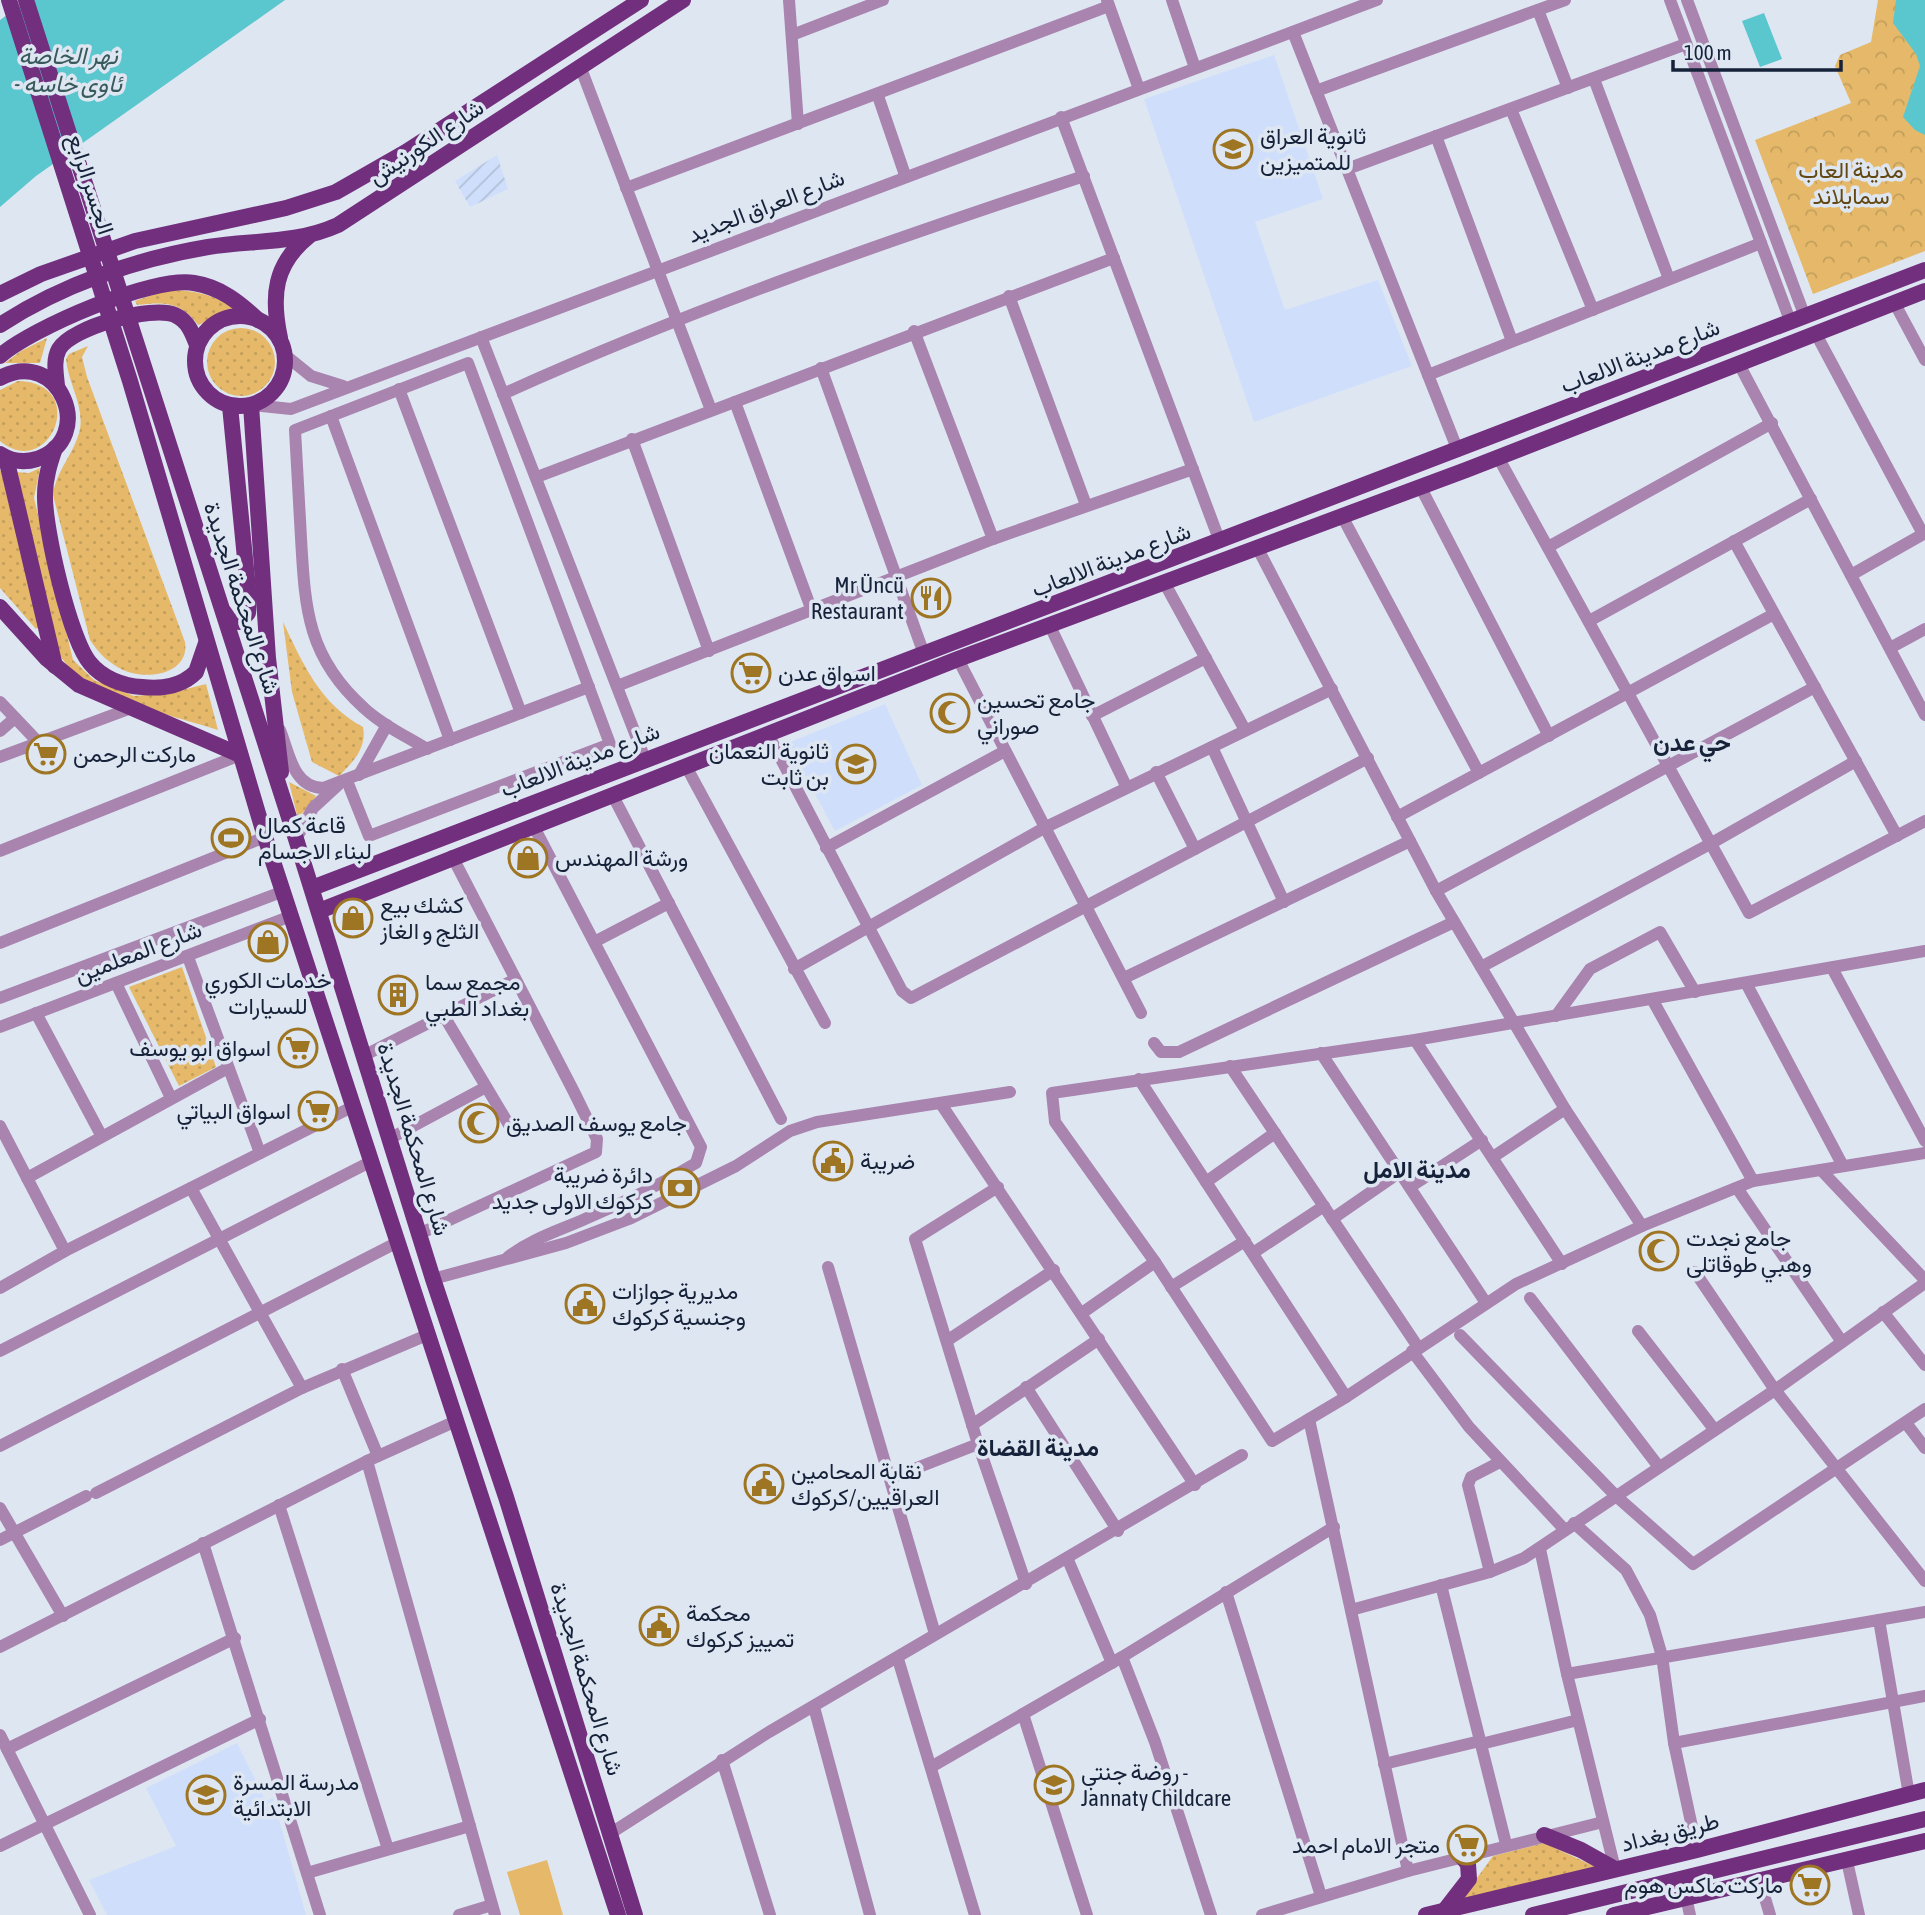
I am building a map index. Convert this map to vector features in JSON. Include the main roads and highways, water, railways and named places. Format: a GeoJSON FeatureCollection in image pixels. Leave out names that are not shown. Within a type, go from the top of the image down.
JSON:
{"type":"FeatureCollection","features":[{"type":"Feature","properties":{"kind":"main road","name":"الجسر الرابع"},"geometry":{"type":"LineString","coordinates":[[9,0],[130,381]]}},
{"type":"Feature","properties":{"kind":"main road","name":"الجسر الرابع"},"geometry":{"type":"LineString","coordinates":[[26,0],[146,377]]}},
{"type":"Feature","properties":{"kind":"main road","name":"شارع الكورنيش"},"geometry":{"type":"LineString","coordinates":[[0,294],[41,274],[135,241],[286,208],[336,192],[406,152],[641,0]]}},
{"type":"Feature","properties":{"kind":"main road","name":"شارع الكورنيش"},"geometry":{"type":"LineString","coordinates":[[0,325],[27,307],[59,293],[168,256],[211,247],[309,236],[361,212],[683,0]]}},
{"type":"Feature","properties":{"kind":"main road"},"geometry":{"type":"LineString","coordinates":[[596,29],[609,48]]}},
{"type":"Feature","properties":{"kind":"main road"},"geometry":{"type":"LineString","coordinates":[[258,320],[240,316],[222,319],[207,329],[197,345],[195,367],[203,387],[210,396],[230,406],[252,405],[274,391],[285,368],[275,304],[278,276],[289,256],[309,236]]}},
{"type":"Feature","properties":{"kind":"main road","name":"شارع مدينة الالعاب"},"geometry":{"type":"LineString","coordinates":[[312,888],[1925,270]]}},
{"type":"Feature","properties":{"kind":"main road"},"geometry":{"type":"LineString","coordinates":[[0,356],[26,337],[76,315],[132,294],[175,283],[199,284],[223,292],[271,328],[283,348]]}},
{"type":"Feature","properties":{"kind":"main road","name":"شارع مدينة الالعاب"},"geometry":{"type":"LineString","coordinates":[[319,911],[452,856],[687,768],[958,659],[1740,366],[1925,291]]}},
{"type":"Feature","properties":{"kind":"main road"},"geometry":{"type":"LineString","coordinates":[[57,386],[55,359],[63,343],[80,332],[139,314],[165,312],[180,318],[189,326],[197,345]]}},
{"type":"Feature","properties":{"kind":"main road"},"geometry":{"type":"LineString","coordinates":[[0,378],[27,371],[44,376],[57,386],[64,398],[68,424],[55,448],[48,469],[45,504],[70,624],[86,659],[97,671],[125,685],[150,688],[173,686],[196,672],[206,640]]}},
{"type":"Feature","properties":{"kind":"main road","name":"شارع المحكمة الجديدة"},"geometry":{"type":"LineString","coordinates":[[146,377],[312,888],[433,1279],[506,1497],[635,1915]]}},
{"type":"Feature","properties":{"kind":"main road","name":"شارع المحكمة الجديدة"},"geometry":{"type":"LineString","coordinates":[[130,381],[265,837],[618,1915]]}},
{"type":"Feature","properties":{"kind":"main road"},"geometry":{"type":"LineString","coordinates":[[252,405],[268,658],[285,806]]}},
{"type":"Feature","properties":{"kind":"main road"},"geometry":{"type":"LineString","coordinates":[[223,612],[230,621],[240,622],[247,613],[249,599],[230,406]]}},
{"type":"Feature","properties":{"kind":"main road"},"geometry":{"type":"LineString","coordinates":[[1552,415],[1559,434]]}},
{"type":"Feature","properties":{"kind":"main road"},"geometry":{"type":"LineString","coordinates":[[55,448],[32,460],[3,456],[55,666]]}},
{"type":"Feature","properties":{"kind":"main road"},"geometry":{"type":"LineString","coordinates":[[4,616],[55,666],[91,692],[134,707],[240,755]]}},
{"type":"Feature","properties":{"kind":"main road"},"geometry":{"type":"LineString","coordinates":[[821,691],[831,711]]}},
{"type":"Feature","properties":{"kind":"main road","name":"طريق بغداد"},"geometry":{"type":"LineString","coordinates":[[1426,1915],[1697,1850],[1917,1792]]}},
{"type":"Feature","properties":{"kind":"main road","name":"طريق بغداد"},"geometry":{"type":"LineString","coordinates":[[1533,1915],[1925,1819]]}},
{"type":"Feature","properties":{"kind":"main road"},"geometry":{"type":"LineString","coordinates":[[1544,1835],[1581,1850],[1615,1870]]}},
{"type":"Feature","properties":{"kind":"main road"},"geometry":{"type":"LineString","coordinates":[[1610,1895],[1615,1915],[1759,1878],[1925,1842]]}},
{"type":"Feature","properties":{"kind":"main road"},"geometry":{"type":"LineString","coordinates":[[1784,1854],[1789,1872]]}},
{"type":"Feature","properties":{"kind":"main road"},"geometry":{"type":"LineString","coordinates":[[1445,1910],[1469,1879],[1468,1864],[1462,1857]]}},
{"type":"Feature","properties":{"kind":"water","name":"نهر الخاصة - ئاوی خاسە"},"geometry":{"type":"Polygon","coordinates":[[[27,0],[285,0],[36,176],[0,207],[0,20],[27,0]]]}},
{"type":"Feature","properties":{"kind":"water"},"geometry":{"type":"Polygon","coordinates":[[[1896,0],[1925,0],[1925,135],[1915,130],[1903,117],[1920,66],[1916,54],[1893,23],[1896,0]]]}},
{"type":"Feature","properties":{"kind":"water"},"geometry":{"type":"Polygon","coordinates":[[[1764,13],[1782,59],[1760,67],[1742,21],[1764,13]]]}},
{"type":"Feature","properties":{"kind":"place","name":"ثانوية العراق للمتميزين"},"geometry":{"type":"Point","coordinates":[1233,149]}},
{"type":"Feature","properties":{"kind":"place","name":"Mr Üncü Restaurant"},"geometry":{"type":"Point","coordinates":[931,598]}},
{"type":"Feature","properties":{"kind":"place","name":"اسواق عدن"},"geometry":{"type":"Point","coordinates":[751,673]}},
{"type":"Feature","properties":{"kind":"place","name":"جامع تحسين صوراني"},"geometry":{"type":"Point","coordinates":[950,713]}},
{"type":"Feature","properties":{"kind":"place","name":"ماركت الرحمن"},"geometry":{"type":"Point","coordinates":[46,754]}},
{"type":"Feature","properties":{"kind":"place","name":"ثانوية النعمان بن ثابت"},"geometry":{"type":"Point","coordinates":[856,764]}},
{"type":"Feature","properties":{"kind":"place","name":"قاعة كمال لبناء الاجسام"},"geometry":{"type":"Point","coordinates":[231,838]}},
{"type":"Feature","properties":{"kind":"place","name":"ورشة المهندس"},"geometry":{"type":"Point","coordinates":[528,858]}},
{"type":"Feature","properties":{"kind":"place","name":"كشك بيع الثلج و الغاز"},"geometry":{"type":"Point","coordinates":[353,918]}},
{"type":"Feature","properties":{"kind":"place","name":"خدمات الكوري للسيارات"},"geometry":{"type":"Point","coordinates":[268,942]}},
{"type":"Feature","properties":{"kind":"place","name":"مجمع سما بغداد الطبي"},"geometry":{"type":"Point","coordinates":[398,995]}},
{"type":"Feature","properties":{"kind":"place","name":"اسواق ابو يوسف"},"geometry":{"type":"Point","coordinates":[298,1048]}},
{"type":"Feature","properties":{"kind":"place","name":"اسواق البياتي"},"geometry":{"type":"Point","coordinates":[318,1111]}},
{"type":"Feature","properties":{"kind":"place","name":"جامع يوسف الصديق"},"geometry":{"type":"Point","coordinates":[479,1123]}},
{"type":"Feature","properties":{"kind":"place","name":"ضريبة"},"geometry":{"type":"Point","coordinates":[833,1161]}},
{"type":"Feature","properties":{"kind":"place","name":"دائرة ضريبة كركوك الاولی جدید"},"geometry":{"type":"Point","coordinates":[680,1188]}},
{"type":"Feature","properties":{"kind":"place","name":"جامع نجدت وهبي طوقاتلى"},"geometry":{"type":"Point","coordinates":[1659,1251]}},
{"type":"Feature","properties":{"kind":"place","name":"مديرية جوازات وجنسية كركوك"},"geometry":{"type":"Point","coordinates":[585,1304]}},
{"type":"Feature","properties":{"kind":"place","name":"نقابة المحامين العراقيين/كركوك"},"geometry":{"type":"Point","coordinates":[764,1484]}},
{"type":"Feature","properties":{"kind":"place","name":"محكمة تمييز كركوك"},"geometry":{"type":"Point","coordinates":[659,1626]}},
{"type":"Feature","properties":{"kind":"place","name":"روضة جنتي - Jannaty Childcare"},"geometry":{"type":"Point","coordinates":[1054,1785]}},
{"type":"Feature","properties":{"kind":"place","name":"مدرسة المسرة الابتدائية"},"geometry":{"type":"Point","coordinates":[206,1795]}},
{"type":"Feature","properties":{"kind":"place","name":"متجر الامام احمد"},"geometry":{"type":"Point","coordinates":[1467,1845]}},
{"type":"Feature","properties":{"kind":"place","name":"ماركت ماكس هوم"},"geometry":{"type":"Point","coordinates":[1810,1885]}},
{"type":"Feature","properties":{"kind":"district","name":"حي عدن"},"geometry":{"type":"Point","coordinates":[1692,742]}},
{"type":"Feature","properties":{"kind":"district","name":"مدينة الامل"},"geometry":{"type":"Point","coordinates":[1417,1169]}},
{"type":"Feature","properties":{"kind":"district","name":"مدينة القضاة"},"geometry":{"type":"Point","coordinates":[1038,1447]}},
{"type":"Feature","properties":{"kind":"park label","name":"مدينة العاب سمايلاند"},"geometry":{"type":"Point","coordinates":[1851,183]}}]}
